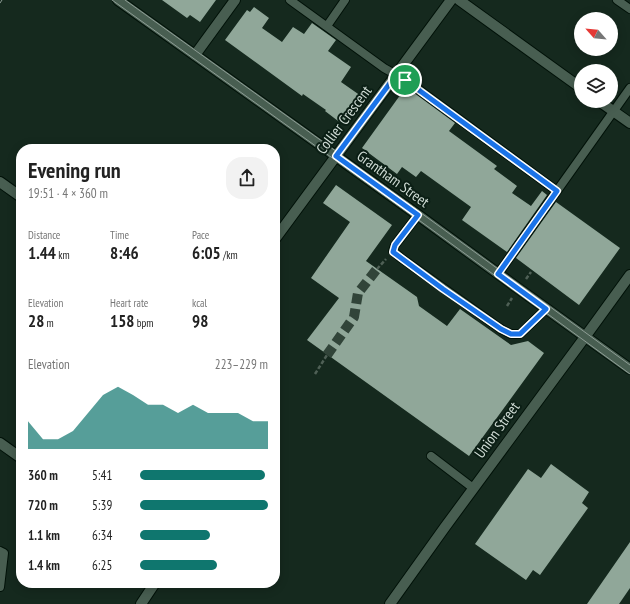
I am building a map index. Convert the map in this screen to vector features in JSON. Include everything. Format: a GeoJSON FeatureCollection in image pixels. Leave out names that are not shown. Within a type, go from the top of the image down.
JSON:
{"type":"FeatureCollection","features":[{"type":"Feature","properties":{"kind":"street"},"geometry":{"type":"LineString","coordinates":[[194,55],[235,0]]}},
{"type":"Feature","properties":{"kind":"street","name":"Collier Crescent"},"geometry":{"type":"LineString","coordinates":[[280,232],[451,0]]}},
{"type":"Feature","properties":{"kind":"street"},"geometry":{"type":"LineString","coordinates":[[459,0],[574,83]]}},
{"type":"Feature","properties":{"kind":"street","name":"Grantham Street"},"geometry":{"type":"LineString","coordinates":[[124,2],[194,55],[630,369]]}},
{"type":"Feature","properties":{"kind":"street"},"geometry":{"type":"LineString","coordinates":[[609,108],[630,123]]}},
{"type":"Feature","properties":{"kind":"street"},"geometry":{"type":"LineString","coordinates":[[0,182],[16,193]]}},
{"type":"Feature","properties":{"kind":"street","name":"Union Street"},"geometry":{"type":"LineString","coordinates":[[390,604],[473,488],[630,275]]}},
{"type":"Feature","properties":{"kind":"street"},"geometry":{"type":"LineString","coordinates":[[0,443],[16,454]]}},
{"type":"Feature","properties":{"kind":"street"},"geometry":{"type":"LineString","coordinates":[[141,604],[152,588]]}},
{"type":"Feature","properties":{"kind":"lane"},"geometry":{"type":"LineString","coordinates":[[290,0],[405,80],[557,191]]}},
{"type":"Feature","properties":{"kind":"lane"},"geometry":{"type":"LineString","coordinates":[[327,26],[345,0]]}},
{"type":"Feature","properties":{"kind":"lane"},"geometry":{"type":"LineString","coordinates":[[617,0],[630,9]]}},
{"type":"Feature","properties":{"kind":"lane"},"geometry":{"type":"LineString","coordinates":[[498,274],[630,88]]}},
{"type":"Feature","properties":{"kind":"lane"},"geometry":{"type":"LineString","coordinates":[[418,215],[404,232],[393,249],[393,252],[407,263],[511,334],[520,334],[546,309]]}},
{"type":"Feature","properties":{"kind":"lane"},"geometry":{"type":"LineString","coordinates":[[430,456],[473,488]]}},
{"type":"Feature","properties":{"kind":"lane"},"geometry":{"type":"LineString","coordinates":[[0,551],[4,553],[0,587]]}},
{"type":"Feature","properties":{"kind":"path"},"geometry":{"type":"LineString","coordinates":[[315,374],[328,355]]}},
{"type":"Feature","properties":{"kind":"building"},"geometry":{"type":"Polygon","coordinates":[[[162,0],[216,0],[200,22],[190,15],[187,18],[162,0]]]}},
{"type":"Feature","properties":{"kind":"building"},"geometry":{"type":"Polygon","coordinates":[[[254,7],[269,18],[262,28],[282,42],[293,27],[304,34],[312,23],[336,40],[328,51],[351,67],[341,82],[361,96],[342,124],[325,111],[326,110],[303,94],[302,96],[225,40],[247,10],[250,12],[254,7]]]}},
{"type":"Feature","properties":{"kind":"building"},"geometry":{"type":"Polygon","coordinates":[[[406,87],[455,123],[449,131],[497,166],[494,169],[517,186],[512,193],[531,206],[542,191],[547,195],[507,252],[462,220],[471,207],[421,171],[416,177],[402,167],[397,174],[362,148],[406,87]]]}},
{"type":"Feature","properties":{"kind":"building"},"geometry":{"type":"Polygon","coordinates":[[[336,185],[392,225],[366,261],[417,297],[419,306],[447,326],[460,309],[511,345],[528,341],[544,353],[469,456],[307,340],[339,298],[311,278],[350,222],[323,203],[336,185]]]}},
{"type":"Feature","properties":{"kind":"building"},"geometry":{"type":"Polygon","coordinates":[[[556,202],[620,248],[579,305],[516,258],[556,202]]]}},
{"type":"Feature","properties":{"kind":"building"},"geometry":{"type":"Polygon","coordinates":[[[551,464],[589,492],[582,503],[588,508],[540,575],[533,570],[526,580],[475,544],[528,469],[541,478],[551,464]]]}},
{"type":"Feature","properties":{"kind":"building"},"geometry":{"type":"Polygon","coordinates":[[[630,542],[630,588],[619,604],[587,604],[630,542]]]}},
{"type":"Feature","properties":{"kind":"tunnel"},"geometry":{"type":"LineString","coordinates":[[327,355],[354,317],[358,293],[377,269]]}},
{"type":"Feature","properties":{"kind":"tram line"},"geometry":{"type":"LineString","coordinates":[[112,0],[416,218],[630,374]]}},
{"type":"Feature","properties":{"kind":"tram line"},"geometry":{"type":"LineString","coordinates":[[125,0],[630,365]]}},
{"type":"Feature","properties":{"kind":"route"},"geometry":{"type":"LineString","coordinates":[[396,75],[405,80],[557,191],[498,274],[546,309],[520,334],[511,334],[501,329],[393,252],[395,245],[418,215],[336,156],[396,75]]}}]}
